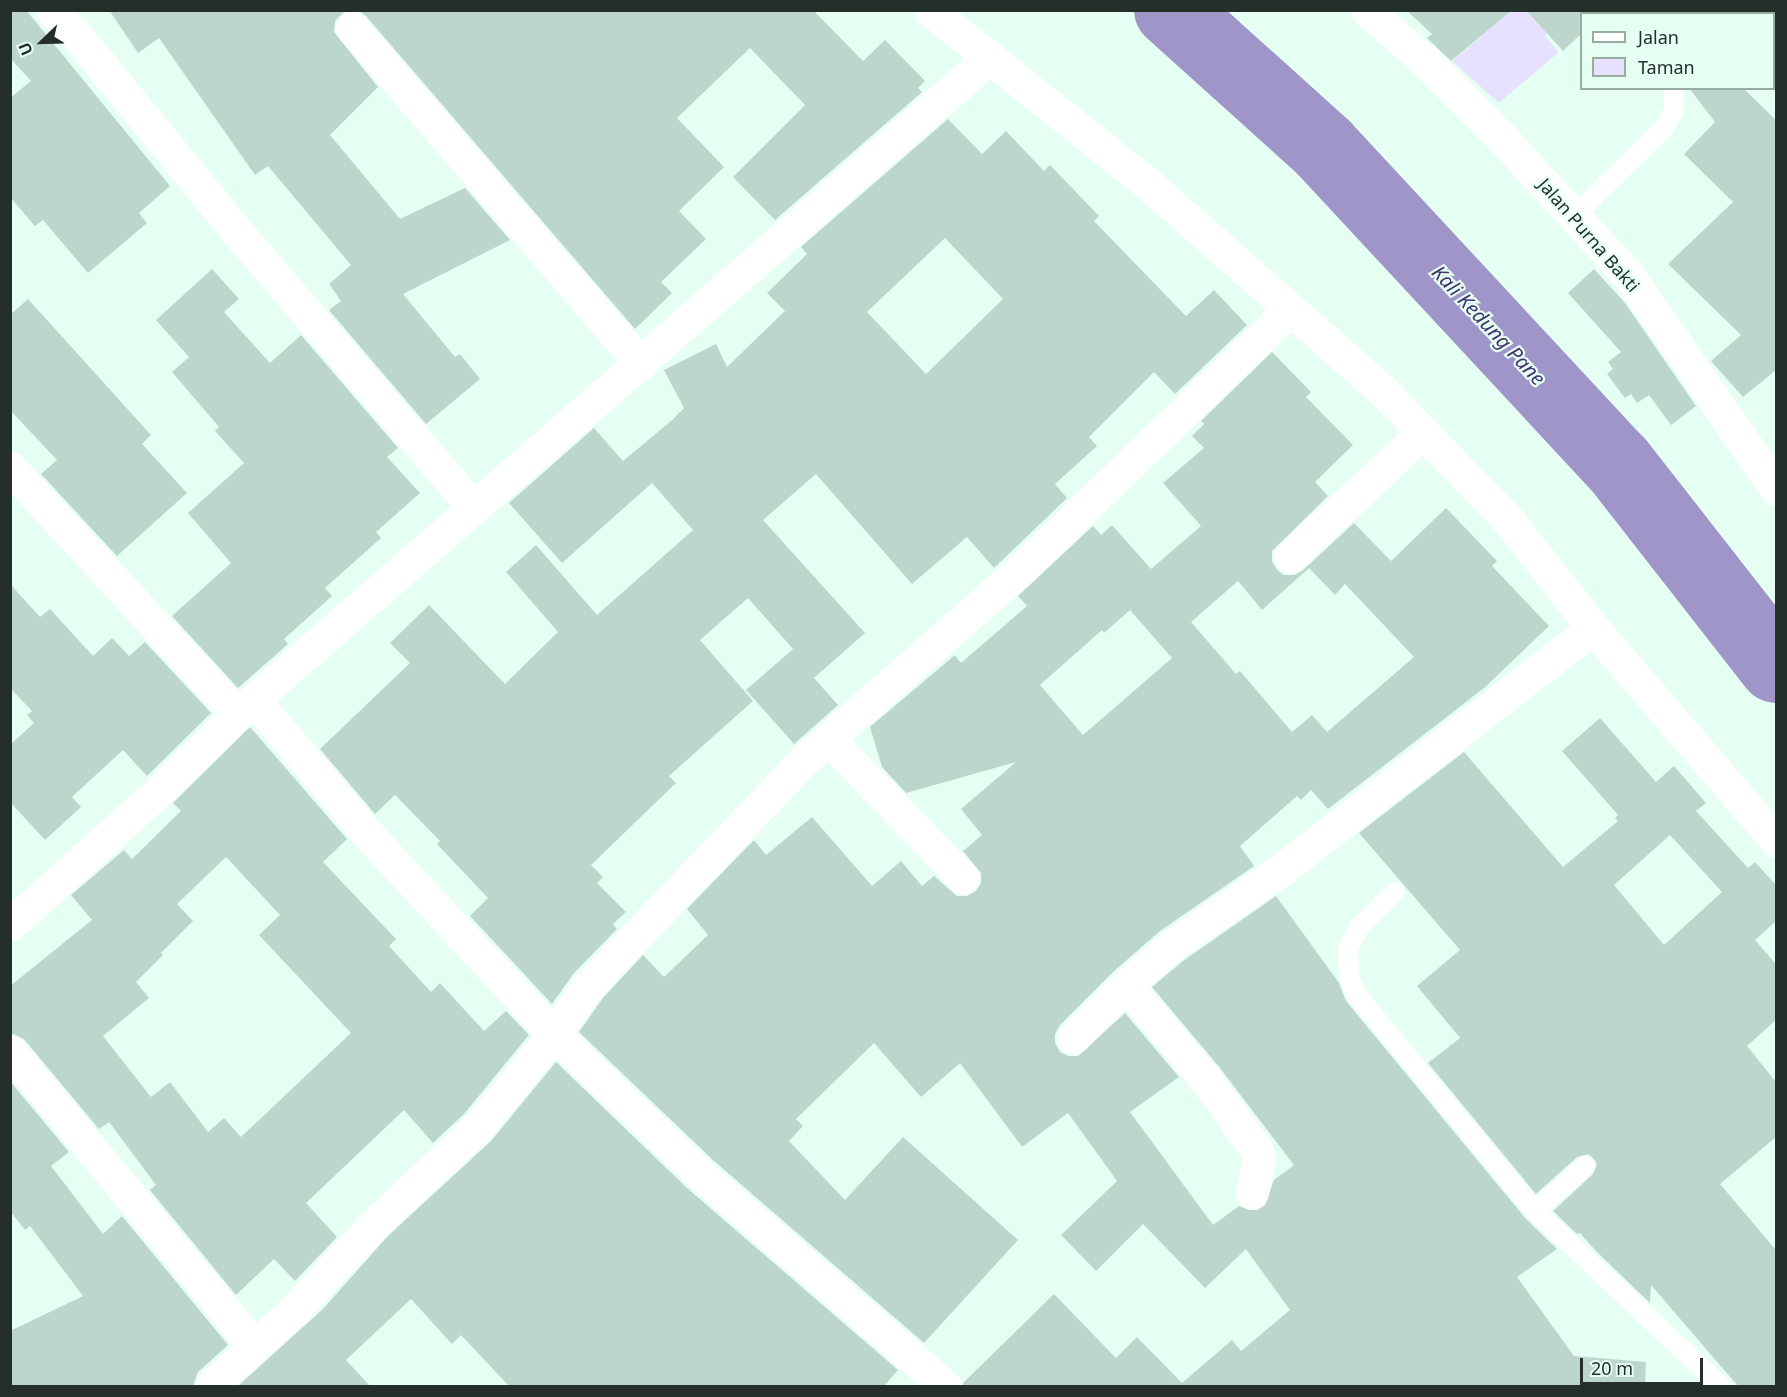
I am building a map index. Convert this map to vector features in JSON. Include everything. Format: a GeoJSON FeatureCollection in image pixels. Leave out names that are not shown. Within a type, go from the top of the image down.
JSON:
{"type":"FeatureCollection","features":[{"type":"Feature","properties":{"kind":"street"},"geometry":{"type":"LineString","coordinates":[[52,10],[78,37],[233,227],[474,508]]}},
{"type":"Feature","properties":{"kind":"street"},"geometry":{"type":"LineString","coordinates":[[930,10],[1147,183],[1385,393],[1509,521],[1593,628],[1776,841]]}},
{"type":"Feature","properties":{"kind":"street","name":"Jalan Purna Bakti"},"geometry":{"type":"LineString","coordinates":[[1373,12],[1476,111],[1628,275],[1774,479]]}},
{"type":"Feature","properties":{"kind":"street"},"geometry":{"type":"LineString","coordinates":[[352,28],[641,364]]}},
{"type":"Feature","properties":{"kind":"street"},"geometry":{"type":"LineString","coordinates":[[10,925],[163,787],[246,707],[990,58]]}},
{"type":"Feature","properties":{"kind":"street"},"geometry":{"type":"LineString","coordinates":[[211,1386],[294,1311],[375,1223],[478,1127],[554,1034],[588,987],[805,759],[1021,569],[1290,309]]}},
{"type":"Feature","properties":{"kind":"street"},"geometry":{"type":"LineString","coordinates":[[1290,557],[1423,432]]}},
{"type":"Feature","properties":{"kind":"street"},"geometry":{"type":"LineString","coordinates":[[10,468],[246,707],[554,1034],[700,1174],[945,1386]]}},
{"type":"Feature","properties":{"kind":"street"},"geometry":{"type":"LineString","coordinates":[[1073,1038],[1126,985],[1171,946],[1282,869],[1593,628]]}},
{"type":"Feature","properties":{"kind":"street"},"geometry":{"type":"LineString","coordinates":[[829,740],[963,878]]}},
{"type":"Feature","properties":{"kind":"street"},"geometry":{"type":"LineString","coordinates":[[1126,985],[1206,1080],[1256,1149],[1259,1159],[1252,1192]]}},
{"type":"Feature","properties":{"kind":"street"},"geometry":{"type":"LineString","coordinates":[[10,1051],[254,1346]]}},
{"type":"Feature","properties":{"kind":"lane"},"geometry":{"type":"LineString","coordinates":[[1575,216],[1664,128],[1674,110],[1672,90]]}},
{"type":"Feature","properties":{"kind":"lane"},"geometry":{"type":"LineString","coordinates":[[1395,892],[1359,927],[1348,949],[1349,975],[1355,993],[1535,1211],[1721,1386]]}},
{"type":"Feature","properties":{"kind":"lane"},"geometry":{"type":"LineString","coordinates":[[1535,1211],[1585,1166]]}},
{"type":"Feature","properties":{"kind":"green space"},"geometry":{"type":"Polygon","coordinates":[[[1500,11],[1547,11],[1546,38],[1559,52],[1499,103],[1452,61],[1481,37],[1476,31],[1500,11]]]}},
{"type":"Feature","properties":{"kind":"building"},"geometry":{"type":"Polygon","coordinates":[[[10,10],[26,10],[170,186],[139,213],[147,223],[88,273],[43,220],[35,226],[10,197],[10,98],[31,81],[10,58],[10,10]]]}},
{"type":"Feature","properties":{"kind":"building"},"geometry":{"type":"Polygon","coordinates":[[[109,10],[346,10],[335,21],[334,32],[378,87],[330,135],[400,219],[465,188],[510,240],[403,294],[455,357],[460,354],[480,379],[426,424],[329,310],[341,301],[329,284],[351,265],[268,166],[255,175],[159,38],[138,53],[109,10]]]}},
{"type":"Feature","properties":{"kind":"building"},"geometry":{"type":"Polygon","coordinates":[[[813,10],[863,61],[885,40],[925,81],[918,88],[922,92],[775,220],[733,177],[805,105],[750,48],[677,118],[724,167],[679,211],[706,239],[661,282],[672,293],[635,329],[366,16],[359,11],[813,10]]]}},
{"type":"Feature","properties":{"kind":"building"},"geometry":{"type":"Polygon","coordinates":[[[1406,10],[1512,10],[1451,61],[1427,38],[1432,34],[1406,10]]]}},
{"type":"Feature","properties":{"kind":"building"},"geometry":{"type":"Polygon","coordinates":[[[1526,10],[1581,10],[1580,35],[1563,51],[1526,10]]]}},
{"type":"Feature","properties":{"kind":"building"},"geometry":{"type":"Polygon","coordinates":[[[1691,90],[1745,90],[1776,120],[1776,370],[1743,397],[1711,361],[1741,335],[1668,264],[1733,202],[1684,154],[1715,122],[1691,90]]]}},
{"type":"Feature","properties":{"kind":"building"},"geometry":{"type":"Polygon","coordinates":[[[948,119],[982,154],[1006,131],[1044,171],[1050,165],[1099,216],[1094,221],[1186,316],[1214,290],[1247,325],[1175,394],[1154,372],[1089,437],[1097,446],[1055,484],[1067,498],[994,568],[967,537],[912,584],[816,474],[763,520],[865,633],[814,678],[838,705],[794,744],[746,690],[793,649],[748,598],[700,640],[753,701],[669,776],[676,783],[591,865],[603,877],[597,883],[626,912],[613,924],[617,929],[574,973],[552,1004],[470,916],[488,898],[437,844],[440,841],[395,795],[375,814],[320,749],[410,663],[390,643],[429,605],[505,684],[558,632],[506,572],[536,545],[597,615],[693,530],[652,483],[562,563],[509,503],[594,428],[623,461],[671,421],[684,408],[664,370],[716,344],[727,367],[785,311],[767,293],[807,254],[801,247],[948,119]],[[945,238],[867,312],[926,374],[1003,299],[945,238]]]}},
{"type":"Feature","properties":{"kind":"building"},"geometry":{"type":"Polygon","coordinates":[[[212,269],[239,299],[224,312],[270,363],[301,335],[398,448],[387,457],[420,493],[376,532],[381,538],[325,588],[332,596],[284,639],[288,644],[238,688],[172,616],[231,563],[188,513],[244,463],[215,431],[219,427],[172,372],[189,357],[156,320],[212,269]]]}},
{"type":"Feature","properties":{"kind":"building"},"geometry":{"type":"Polygon","coordinates":[[[1594,269],[1625,303],[1696,406],[1671,425],[1649,395],[1637,403],[1631,394],[1625,398],[1607,374],[1613,369],[1608,362],[1621,352],[1568,293],[1594,269]]]}},
{"type":"Feature","properties":{"kind":"building"},"geometry":{"type":"Polygon","coordinates":[[[28,299],[151,435],[142,444],[187,493],[117,556],[41,474],[57,460],[10,410],[10,315],[28,299]]]}},
{"type":"Feature","properties":{"kind":"building"},"geometry":{"type":"Polygon","coordinates":[[[1272,352],[1311,392],[1306,397],[1353,445],[1315,482],[1328,496],[1272,551],[1272,561],[1277,570],[1284,575],[1294,575],[1302,571],[1354,523],[1391,561],[1446,508],[1497,561],[1492,566],[1549,626],[1484,688],[1328,809],[1311,790],[1301,800],[1297,796],[1240,846],[1254,866],[1160,931],[1114,971],[1060,1025],[1055,1034],[1055,1043],[1060,1052],[1068,1056],[1078,1056],[1125,1013],[1179,1077],[1130,1112],[1213,1225],[1239,1206],[1249,1210],[1258,1210],[1265,1205],[1274,1180],[1294,1165],[1220,1068],[1152,987],[1183,961],[1276,896],[1339,983],[1346,1001],[1526,1219],[1557,1249],[1517,1277],[1574,1356],[1646,1362],[1645,1386],[963,1386],[963,1383],[1054,1294],[1116,1358],[1137,1337],[1182,1383],[1232,1340],[1241,1351],[1290,1310],[1246,1249],[1205,1288],[1143,1224],[1096,1271],[1061,1235],[1117,1181],[1068,1113],[1022,1147],[960,1063],[921,1097],[874,1043],[796,1119],[803,1126],[789,1141],[845,1200],[903,1137],[1018,1240],[924,1343],[713,1160],[579,1032],[603,998],[643,955],[664,977],[708,935],[687,909],[754,840],[766,855],[812,817],[872,886],[901,861],[922,886],[934,876],[957,896],[967,896],[976,891],[981,883],[981,873],[963,851],[982,835],[961,809],[1016,762],[906,793],[882,767],[870,727],[955,655],[961,663],[1027,606],[1018,596],[1093,526],[1101,535],[1112,525],[1151,569],[1201,526],[1163,483],[1204,448],[1192,436],[1204,424],[1201,421],[1272,352]],[[1309,568],[1262,610],[1238,581],[1191,622],[1236,674],[1240,671],[1292,732],[1312,715],[1327,732],[1414,657],[1345,584],[1335,595],[1309,568]],[[1130,610],[1104,633],[1102,630],[1040,685],[1083,735],[1172,658],[1130,610]]]}},
{"type":"Feature","properties":{"kind":"building"},"geometry":{"type":"Polygon","coordinates":[[[10,584],[40,617],[50,609],[93,656],[112,638],[129,656],[145,642],[211,713],[147,776],[123,750],[72,797],[81,807],[45,840],[10,802],[10,745],[34,723],[27,715],[32,711],[10,688],[10,584]]]}},
{"type":"Feature","properties":{"kind":"building"},"geometry":{"type":"Polygon","coordinates":[[[1600,718],[1656,782],[1674,766],[1706,803],[1696,811],[1748,868],[1755,862],[1776,885],[1776,921],[1755,940],[1776,964],[1776,1020],[1747,1046],[1776,1082],[1776,1137],[1720,1184],[1776,1250],[1776,1386],[1738,1386],[1651,1285],[1650,1303],[1580,1233],[1577,1234],[1553,1211],[1593,1174],[1597,1164],[1593,1158],[1588,1154],[1577,1157],[1536,1194],[1428,1063],[1460,1038],[1417,986],[1460,950],[1359,833],[1464,752],[1563,867],[1618,821],[1615,818],[1618,815],[1562,751],[1600,718]],[[1670,835],[1614,885],[1664,945],[1722,892],[1670,835]]]}},
{"type":"Feature","properties":{"kind":"building"},"geometry":{"type":"Polygon","coordinates":[[[250,727],[347,839],[323,862],[396,939],[389,946],[431,992],[440,983],[484,1031],[506,1011],[529,1035],[464,1114],[433,1143],[404,1110],[306,1203],[337,1237],[295,1281],[274,1259],[236,1295],[150,1190],[156,1185],[109,1122],[99,1129],[24,1039],[10,1033],[10,986],[92,920],[71,895],[124,850],[132,859],[181,811],[173,803],[250,727]],[[226,857],[177,904],[193,921],[136,982],[149,998],[103,1036],[151,1097],[170,1082],[208,1132],[224,1118],[241,1137],[351,1033],[259,935],[280,915],[226,857]]]}},
{"type":"Feature","properties":{"kind":"building"},"geometry":{"type":"Polygon","coordinates":[[[556,1062],[687,1188],[898,1370],[884,1386],[509,1386],[461,1335],[452,1344],[411,1299],[346,1360],[370,1386],[238,1386],[322,1310],[388,1236],[491,1141],[556,1062]]]}},
{"type":"Feature","properties":{"kind":"building"},"geometry":{"type":"Polygon","coordinates":[[[10,1081],[69,1152],[51,1166],[103,1234],[122,1216],[228,1345],[198,1372],[193,1386],[10,1386],[10,1331],[83,1296],[30,1226],[25,1230],[10,1211],[10,1081]]]}},
{"type":"Feature","properties":{"kind":"waterway","name":"Kali Kedung Pane"},"geometry":{"type":"LineString","coordinates":[[1171,10],[1323,147],[1618,464],[1776,666]]}}]}
